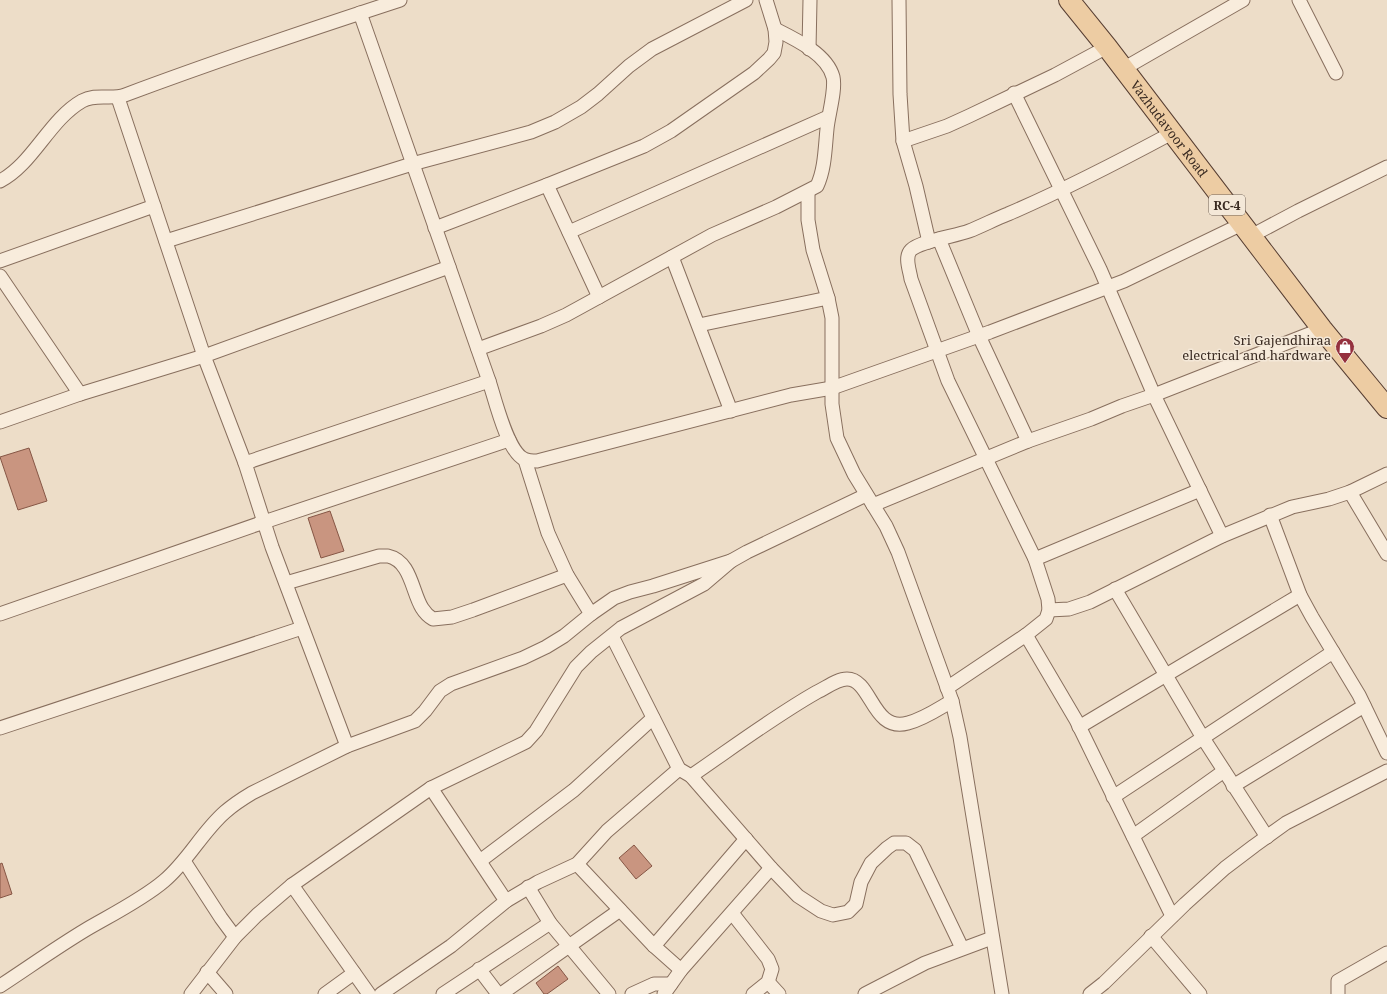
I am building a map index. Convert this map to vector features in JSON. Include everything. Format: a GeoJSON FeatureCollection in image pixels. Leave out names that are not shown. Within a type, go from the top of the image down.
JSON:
{"type":"FeatureCollection","features":[{"type":"Feature","properties":{"kind":"main road","name":"Vazhudavoor Road"},"geometry":{"type":"LineString","coordinates":[[1075,2],[1123,69],[1322,329],[1387,408]]}},
{"type":"Feature","properties":{"kind":"street"},"geometry":{"type":"LineString","coordinates":[[0,181],[18,168],[66,112],[82,100],[95,96],[118,98],[211,63],[400,0]]}},
{"type":"Feature","properties":{"kind":"street"},"geometry":{"type":"LineString","coordinates":[[166,242],[412,164],[531,132],[555,122],[581,107],[652,48],[746,0]]}},
{"type":"Feature","properties":{"kind":"street"},"geometry":{"type":"LineString","coordinates":[[435,228],[644,146],[671,131],[754,73],[774,53],[776,42],[775,30],[766,0]]}},
{"type":"Feature","properties":{"kind":"street"},"geometry":{"type":"LineString","coordinates":[[810,0],[810,49]]}},
{"type":"Feature","properties":{"kind":"street"},"geometry":{"type":"LineString","coordinates":[[898,0],[900,94],[903,141],[916,186],[934,241],[1028,441]]}},
{"type":"Feature","properties":{"kind":"street"},"geometry":{"type":"LineString","coordinates":[[1123,69],[1243,0]]}},
{"type":"Feature","properties":{"kind":"street"},"geometry":{"type":"LineString","coordinates":[[1299,0],[1336,73]]}},
{"type":"Feature","properties":{"kind":"street"},"geometry":{"type":"LineString","coordinates":[[360,13],[509,440],[516,453],[525,460],[536,461],[792,395],[832,388],[979,336],[1107,288],[1152,268],[1298,210],[1387,167]]}},
{"type":"Feature","properties":{"kind":"street"},"geometry":{"type":"LineString","coordinates":[[478,349],[541,326],[566,315],[712,235],[808,192],[817,186],[821,178],[833,78],[827,66],[817,54],[793,38],[775,30]]}},
{"type":"Feature","properties":{"kind":"street"},"geometry":{"type":"LineString","coordinates":[[903,141],[947,126],[1014,93],[1055,75],[1107,47]]}},
{"type":"Feature","properties":{"kind":"street"},"geometry":{"type":"LineString","coordinates":[[1014,93],[1100,269],[1154,395],[1222,536]]}},
{"type":"Feature","properties":{"kind":"street"},"geometry":{"type":"LineString","coordinates":[[118,98],[204,356],[245,463],[264,522],[302,628],[347,746]]}},
{"type":"Feature","properties":{"kind":"street"},"geometry":{"type":"LineString","coordinates":[[569,232],[828,117]]}},
{"type":"Feature","properties":{"kind":"street"},"geometry":{"type":"LineString","coordinates":[[947,688],[1026,635],[1046,619],[1050,610],[1035,559],[952,388],[937,351],[916,293],[908,263],[910,252],[913,248],[968,231],[1062,190],[1106,169],[1172,133]]}},
{"type":"Feature","properties":{"kind":"street"},"geometry":{"type":"LineString","coordinates":[[547,185],[600,297]]}},
{"type":"Feature","properties":{"kind":"street"},"geometry":{"type":"LineString","coordinates":[[808,192],[808,220],[813,250],[828,298],[832,318],[832,404],[837,438],[844,456],[869,500],[886,526],[898,552],[952,701],[960,737],[1002,994]]}},
{"type":"Feature","properties":{"kind":"street"},"geometry":{"type":"LineString","coordinates":[[0,261],[154,206]]}},
{"type":"Feature","properties":{"kind":"street"},"geometry":{"type":"LineString","coordinates":[[672,257],[732,411]]}},
{"type":"Feature","properties":{"kind":"street"},"geometry":{"type":"LineString","coordinates":[[0,422],[80,394],[204,356],[449,267]]}},
{"type":"Feature","properties":{"kind":"street"},"geometry":{"type":"LineString","coordinates":[[0,276],[80,394]]}},
{"type":"Feature","properties":{"kind":"street"},"geometry":{"type":"LineString","coordinates":[[699,325],[828,298]]}},
{"type":"Feature","properties":{"kind":"street"},"geometry":{"type":"LineString","coordinates":[[190,994],[235,937],[257,915],[292,885],[431,788],[526,742],[536,731],[576,667],[591,652],[630,623],[704,584],[731,561],[747,552],[869,500],[1091,419],[1322,329]]}},
{"type":"Feature","properties":{"kind":"street"},"geometry":{"type":"LineString","coordinates":[[245,463],[489,381]]}},
{"type":"Feature","properties":{"kind":"street"},"geometry":{"type":"LineString","coordinates":[[0,614],[264,522],[509,440]]}},
{"type":"Feature","properties":{"kind":"street"},"geometry":{"type":"LineString","coordinates":[[525,460],[548,533],[567,575],[591,614]]}},
{"type":"Feature","properties":{"kind":"street"},"geometry":{"type":"LineString","coordinates":[[1050,610],[1069,609],[1078,606],[1222,536],[1270,515],[1292,507],[1329,499],[1350,492],[1387,474]]}},
{"type":"Feature","properties":{"kind":"street"},"geometry":{"type":"LineString","coordinates":[[1035,559],[1200,490]]}},
{"type":"Feature","properties":{"kind":"street"},"geometry":{"type":"LineString","coordinates":[[1350,492],[1387,554]]}},
{"type":"Feature","properties":{"kind":"street"},"geometry":{"type":"LineString","coordinates":[[1270,515],[1300,595],[1364,706],[1387,753]]}},
{"type":"Feature","properties":{"kind":"street"},"geometry":{"type":"LineString","coordinates":[[286,583],[379,556],[388,556],[402,565],[408,575],[421,608],[426,615],[433,619],[452,617],[567,575]]}},
{"type":"Feature","properties":{"kind":"street"},"geometry":{"type":"LineString","coordinates":[[0,986],[69,940],[151,891],[164,881],[184,861],[212,825],[238,801],[347,746],[415,721],[440,691],[451,684],[523,658],[546,647],[564,636],[614,598],[731,561]]}},
{"type":"Feature","properties":{"kind":"street"},"geometry":{"type":"LineString","coordinates":[[1115,589],[1165,676],[1266,837]]}},
{"type":"Feature","properties":{"kind":"street"},"geometry":{"type":"LineString","coordinates":[[1080,727],[1300,595]]}},
{"type":"Feature","properties":{"kind":"street"},"geometry":{"type":"LineString","coordinates":[[0,728],[302,628]]}},
{"type":"Feature","properties":{"kind":"street"},"geometry":{"type":"LineString","coordinates":[[1026,635],[1080,727],[1172,916]]}},
{"type":"Feature","properties":{"kind":"street"},"geometry":{"type":"LineString","coordinates":[[612,636],[653,718],[685,773],[798,896],[821,911],[833,915],[848,912],[856,904],[861,882],[871,863],[894,843],[906,843],[915,850],[962,948]]}},
{"type":"Feature","properties":{"kind":"street"},"geometry":{"type":"LineString","coordinates":[[1114,797],[1333,652]]}},
{"type":"Feature","properties":{"kind":"street"},"geometry":{"type":"LineString","coordinates":[[381,994],[451,946],[506,901],[528,887],[578,864],[607,831],[685,773],[796,704],[833,683],[846,679],[854,680],[863,689],[881,717],[892,724],[908,724],[952,701]]}},
{"type":"Feature","properties":{"kind":"street"},"geometry":{"type":"LineString","coordinates":[[1234,786],[1364,706]]}},
{"type":"Feature","properties":{"kind":"street"},"geometry":{"type":"LineString","coordinates":[[480,862],[574,790],[653,718]]}},
{"type":"Feature","properties":{"kind":"street"},"geometry":{"type":"LineString","coordinates":[[1133,836],[1224,771]]}},
{"type":"Feature","properties":{"kind":"street"},"geometry":{"type":"LineString","coordinates":[[1090,994],[1104,983],[1172,916],[1225,868],[1266,837],[1286,823],[1387,772]]}},
{"type":"Feature","properties":{"kind":"street"},"geometry":{"type":"LineString","coordinates":[[431,788],[506,901]]}},
{"type":"Feature","properties":{"kind":"street"},"geometry":{"type":"LineString","coordinates":[[654,946],[746,839]]}},
{"type":"Feature","properties":{"kind":"street"},"geometry":{"type":"LineString","coordinates":[[184,861],[235,937]]}},
{"type":"Feature","properties":{"kind":"street"},"geometry":{"type":"LineString","coordinates":[[578,864],[654,946],[681,970]]}},
{"type":"Feature","properties":{"kind":"street"},"geometry":{"type":"LineString","coordinates":[[632,994],[654,984],[667,989],[681,970],[771,868]]}},
{"type":"Feature","properties":{"kind":"street"},"geometry":{"type":"LineString","coordinates":[[292,885],[369,994]]}},
{"type":"Feature","properties":{"kind":"street"},"geometry":{"type":"LineString","coordinates":[[528,887],[550,923],[610,994]]}},
{"type":"Feature","properties":{"kind":"street"},"geometry":{"type":"LineString","coordinates":[[479,970],[500,994],[620,910]]}},
{"type":"Feature","properties":{"kind":"street"},"geometry":{"type":"LineString","coordinates":[[732,913],[768,959],[772,969],[768,982],[753,994]]}},
{"type":"Feature","properties":{"kind":"street"},"geometry":{"type":"LineString","coordinates":[[444,994],[550,923]]}},
{"type":"Feature","properties":{"kind":"street"},"geometry":{"type":"LineString","coordinates":[[1151,936],[1200,994]]}},
{"type":"Feature","properties":{"kind":"street"},"geometry":{"type":"LineString","coordinates":[[865,994],[925,963],[992,938]]}},
{"type":"Feature","properties":{"kind":"street"},"geometry":{"type":"LineString","coordinates":[[1338,994],[1338,981],[1387,953]]}},
{"type":"Feature","properties":{"kind":"street"},"geometry":{"type":"LineString","coordinates":[[208,972],[226,994]]}},
{"type":"Feature","properties":{"kind":"street"},"geometry":{"type":"LineString","coordinates":[[325,994],[354,973]]}},
{"type":"Feature","properties":{"kind":"street"},"geometry":{"type":"LineString","coordinates":[[768,982],[779,994]]}},
{"type":"Feature","properties":{"kind":"building"},"geometry":{"type":"Polygon","coordinates":[[[29,448],[47,501],[18,510],[0,457],[29,448]]]}},
{"type":"Feature","properties":{"kind":"building"},"geometry":{"type":"Polygon","coordinates":[[[330,511],[344,551],[321,558],[308,518],[330,511]]]}},
{"type":"Feature","properties":{"kind":"building"},"geometry":{"type":"Polygon","coordinates":[[[634,845],[652,866],[636,879],[619,858],[634,845]]]}},
{"type":"Feature","properties":{"kind":"building"},"geometry":{"type":"Polygon","coordinates":[[[2,863],[12,894],[0,898],[0,864],[2,863]]]}},
{"type":"Feature","properties":{"kind":"building"},"geometry":{"type":"Polygon","coordinates":[[[558,966],[568,979],[547,994],[544,994],[536,983],[558,966]]]}},
{"type":"Feature","properties":{"kind":"place","name":"Sri Gajendhiraa electrical and hardware"},"geometry":{"type":"Point","coordinates":[1345,364]}}]}
